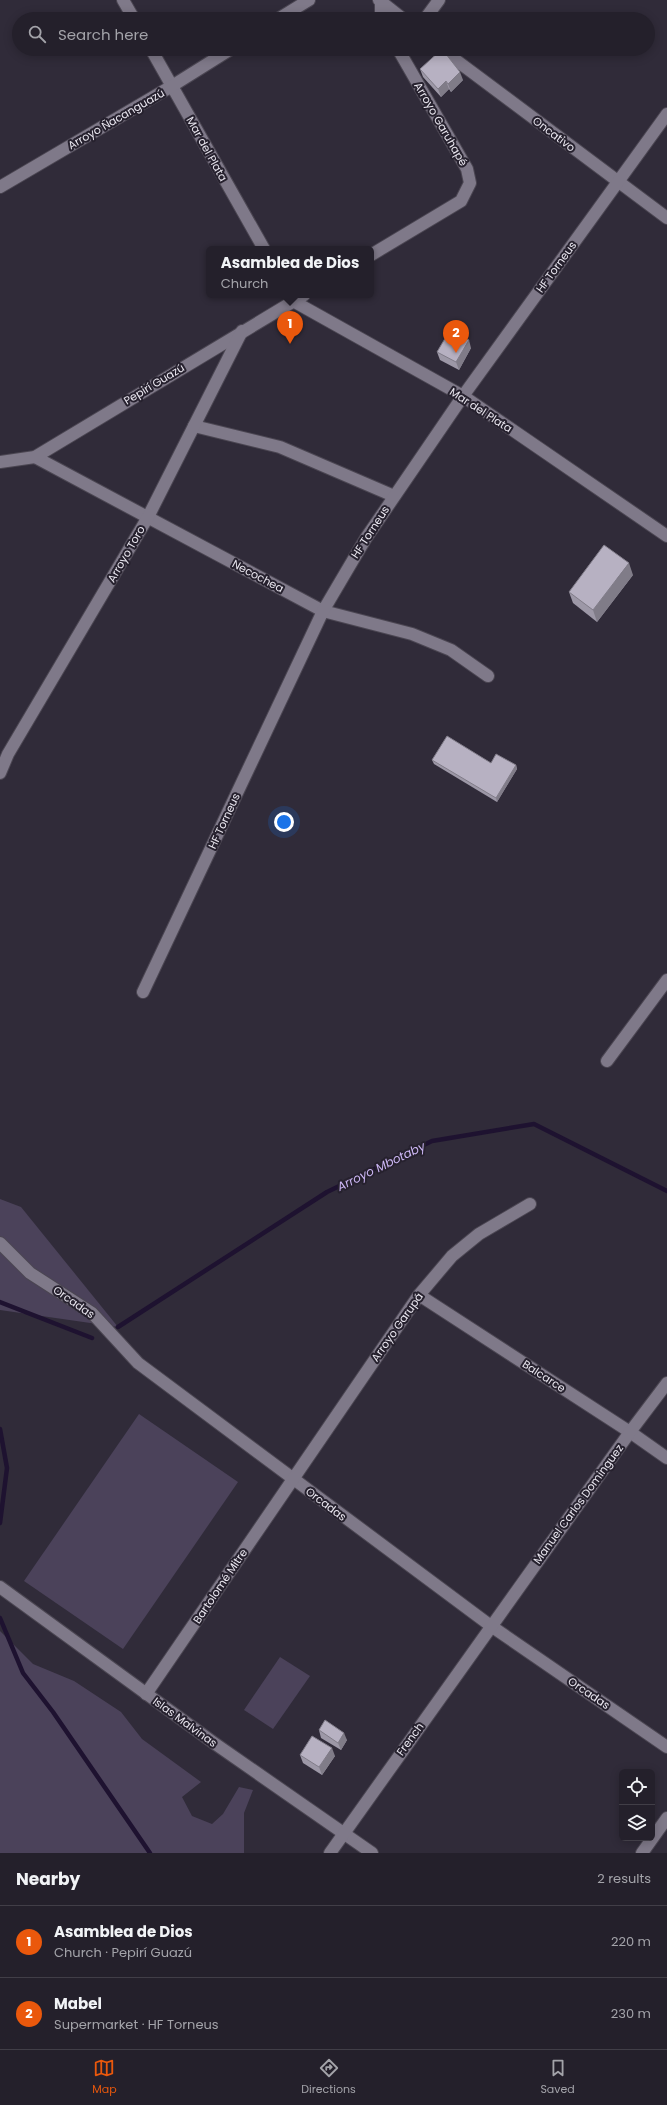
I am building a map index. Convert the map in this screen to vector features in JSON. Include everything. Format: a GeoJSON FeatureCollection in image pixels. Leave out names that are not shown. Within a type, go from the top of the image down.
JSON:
{"type":"FeatureCollection","features":[{"type":"Feature","properties":{"kind":"street"},"geometry":{"type":"LineString","coordinates":[[123,0],[130,12]]}},
{"type":"Feature","properties":{"kind":"street"},"geometry":{"type":"LineString","coordinates":[[289,12],[309,0]]}},
{"type":"Feature","properties":{"kind":"street"},"geometry":{"type":"LineString","coordinates":[[430,12],[439,0]]}},
{"type":"Feature","properties":{"kind":"street"},"geometry":{"type":"LineString","coordinates":[[380,1],[381,12]]}},
{"type":"Feature","properties":{"kind":"street"},"geometry":{"type":"LineString","coordinates":[[380,1],[394,12]]}},
{"type":"Feature","properties":{"kind":"street","name":"Mar del Plata"},"geometry":{"type":"LineString","coordinates":[[155,56],[262,246]]}},
{"type":"Feature","properties":{"kind":"street","name":"Arroyo Ñacanguazú"},"geometry":{"type":"LineString","coordinates":[[0,187],[172,86],[220,56]]}},
{"type":"Feature","properties":{"kind":"street","name":"Arroyo Garuhapé"},"geometry":{"type":"LineString","coordinates":[[374,253],[461,201],[470,183],[467,169],[402,56]]}},
{"type":"Feature","properties":{"kind":"street","name":"Oncativo"},"geometry":{"type":"LineString","coordinates":[[450,56],[618,183],[667,218]]}},
{"type":"Feature","properties":{"kind":"street","name":"HF Torneus"},"geometry":{"type":"LineString","coordinates":[[143,992],[323,611],[366,538],[463,396],[667,114]]}},
{"type":"Feature","properties":{"kind":"street","name":"Pepirí Guazú"},"geometry":{"type":"LineString","coordinates":[[0,462],[34,457],[294,298]]}},
{"type":"Feature","properties":{"kind":"street","name":"Mar del Plata"},"geometry":{"type":"LineString","coordinates":[[298,298],[463,396],[667,536]]}},
{"type":"Feature","properties":{"kind":"street","name":"Arroyo Toro"},"geometry":{"type":"LineString","coordinates":[[0,773],[8,754],[148,517],[242,331]]}},
{"type":"Feature","properties":{"kind":"street"},"geometry":{"type":"LineString","coordinates":[[194,426],[280,448],[394,496]]}},
{"type":"Feature","properties":{"kind":"street","name":"Necochea"},"geometry":{"type":"LineString","coordinates":[[34,457],[323,611],[412,634],[451,650],[488,676]]}},
{"type":"Feature","properties":{"kind":"street"},"geometry":{"type":"LineString","coordinates":[[607,1061],[667,980]]}},
{"type":"Feature","properties":{"kind":"street","name":"Arroyo Garupá"},"geometry":{"type":"LineString","coordinates":[[293,1479],[419,1295],[452,1256],[479,1234],[530,1204]]}},
{"type":"Feature","properties":{"kind":"street","name":"Orcadas"},"geometry":{"type":"LineString","coordinates":[[0,1243],[30,1273],[92,1313],[138,1363],[491,1626],[667,1747]]}},
{"type":"Feature","properties":{"kind":"street","name":"Balcarce"},"geometry":{"type":"LineString","coordinates":[[419,1295],[630,1432],[667,1458]]}},
{"type":"Feature","properties":{"kind":"street","name":"Manuel Carlos Dominguez"},"geometry":{"type":"LineString","coordinates":[[491,1626],[630,1432],[667,1383]]}},
{"type":"Feature","properties":{"kind":"street","name":"Bartolomé Mitre"},"geometry":{"type":"LineString","coordinates":[[146,1694],[293,1479]]}},
{"type":"Feature","properties":{"kind":"street","name":"Islas Malvinas"},"geometry":{"type":"LineString","coordinates":[[0,1587],[146,1694],[372,1853]]}},
{"type":"Feature","properties":{"kind":"street","name":"French"},"geometry":{"type":"LineString","coordinates":[[330,1853],[491,1626]]}},
{"type":"Feature","properties":{"kind":"street"},"geometry":{"type":"LineString","coordinates":[[642,1853],[667,1818]]}},
{"type":"Feature","properties":{"kind":"shaded area"},"geometry":{"type":"Polygon","coordinates":[[[0,1199],[21,1207],[118,1327],[0,1310],[0,1199]]]}},
{"type":"Feature","properties":{"kind":"shaded area"},"geometry":{"type":"Polygon","coordinates":[[[139,1414],[238,1482],[123,1649],[24,1581],[139,1414]]]}},
{"type":"Feature","properties":{"kind":"shaded area"},"geometry":{"type":"Polygon","coordinates":[[[0,1631],[33,1664],[74,1681],[121,1712],[142,1739],[201,1782],[182,1797],[192,1816],[212,1824],[223,1814],[239,1787],[253,1790],[244,1813],[244,1853],[0,1853],[0,1631]]]}},
{"type":"Feature","properties":{"kind":"shaded area"},"geometry":{"type":"Polygon","coordinates":[[[280,1657],[310,1676],[273,1729],[244,1710],[280,1657]]]}},
{"type":"Feature","properties":{"kind":"building"},"geometry":{"type":"Polygon","coordinates":[[[434,56],[447,56],[460,72],[448,84],[446,81],[438,89],[420,69],[434,56]]]}},
{"type":"Feature","properties":{"kind":"building"},"geometry":{"type":"Polygon","coordinates":[[[450,330],[469,340],[456,362],[437,352],[450,330]]]}},
{"type":"Feature","properties":{"kind":"building"},"geometry":{"type":"Polygon","coordinates":[[[604,545],[629,563],[593,610],[569,592],[604,545]]]}},
{"type":"Feature","properties":{"kind":"building"},"geometry":{"type":"Polygon","coordinates":[[[447,736],[491,763],[496,754],[516,765],[496,798],[432,760],[447,736]]]}},
{"type":"Feature","properties":{"kind":"building"},"geometry":{"type":"Polygon","coordinates":[[[325,1720],[344,1733],[338,1743],[319,1730],[325,1720]]]}},
{"type":"Feature","properties":{"kind":"building"},"geometry":{"type":"Polygon","coordinates":[[[312,1736],[332,1748],[319,1767],[300,1755],[312,1736]]]}},
{"type":"Feature","properties":{"kind":"waterway","name":"Arroyo Mbotaby"},"geometry":{"type":"LineString","coordinates":[[118,1327],[327,1192],[432,1141],[534,1124],[667,1191]]}},
{"type":"Feature","properties":{"kind":"waterway","name":"Arroyo Mbotaby"},"geometry":{"type":"LineString","coordinates":[[0,1302],[92,1338]]}},
{"type":"Feature","properties":{"kind":"waterway"},"geometry":{"type":"LineString","coordinates":[[0,1429],[7,1468],[0,1523]]}},
{"type":"Feature","properties":{"kind":"waterway"},"geometry":{"type":"LineString","coordinates":[[0,1618],[23,1673],[53,1712],[150,1853]]}},
{"type":"Feature","properties":{"kind":"place","name":"Asamblea de Dios"},"geometry":{"type":"Point","coordinates":[290,344]}},
{"type":"Feature","properties":{"kind":"place","name":"Mabel"},"geometry":{"type":"Point","coordinates":[456,353]}}]}
